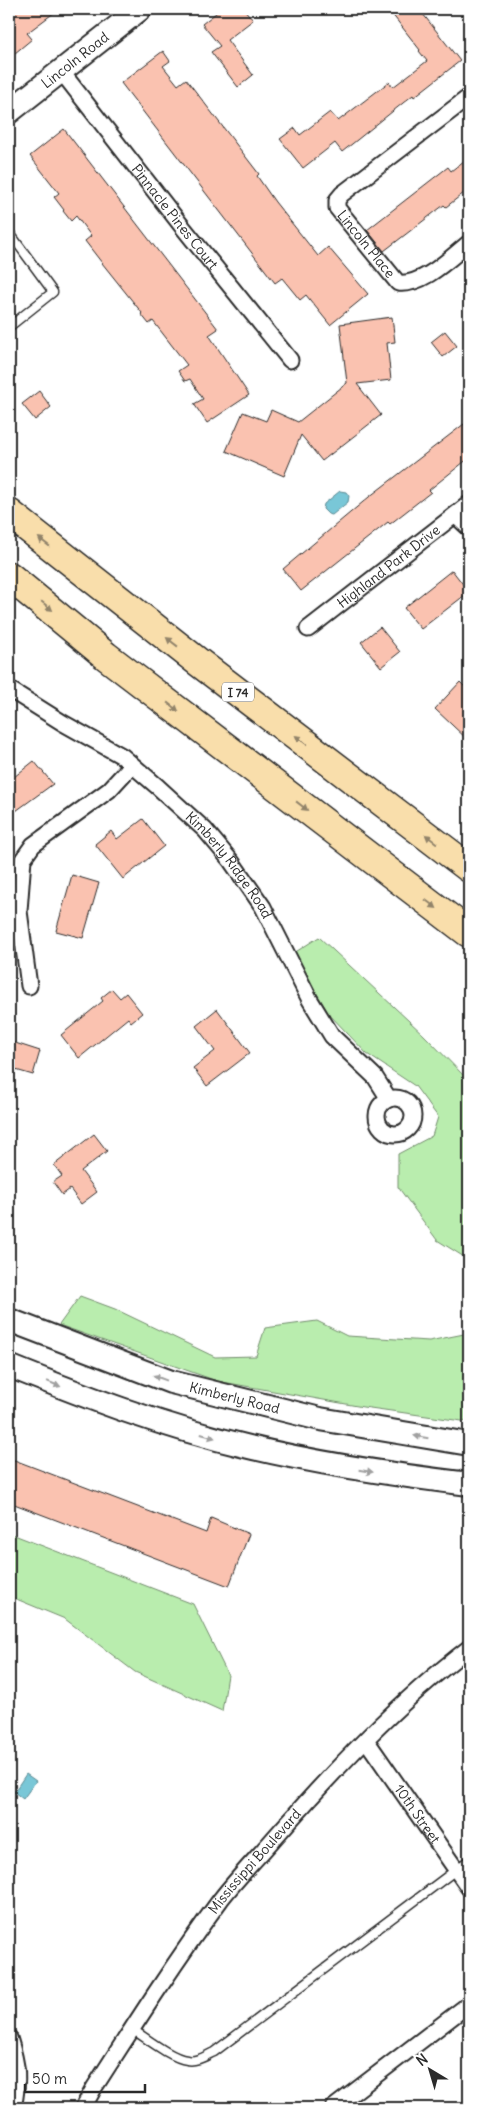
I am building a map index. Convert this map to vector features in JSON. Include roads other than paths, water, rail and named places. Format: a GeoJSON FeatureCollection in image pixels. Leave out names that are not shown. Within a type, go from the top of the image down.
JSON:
{"type":"FeatureCollection","features":[{"type":"Feature","properties":{"kind":"highway","name":"I 74"},"geometry":{"type":"LineString","coordinates":[[9,513],[197,661],[469,868]]}},
{"type":"Feature","properties":{"kind":"highway"},"geometry":{"type":"LineString","coordinates":[[9,576],[106,656],[469,933]]}},
{"type":"Feature","properties":{"kind":"main road","name":"Lincoln Road"},"geometry":{"type":"LineString","coordinates":[[9,112],[140,9]]}},
{"type":"Feature","properties":{"kind":"main road","name":"Kimberly Road"},"geometry":{"type":"LineString","coordinates":[[9,1320],[171,1382],[320,1419],[469,1444]]}},
{"type":"Feature","properties":{"kind":"main road"},"geometry":{"type":"LineString","coordinates":[[9,1366],[84,1397],[156,1421],[244,1446],[328,1464],[469,1484]]}},
{"type":"Feature","properties":{"kind":"street","name":"Pinnacle Pines Court"},"geometry":{"type":"LineString","coordinates":[[60,71],[290,360]]}},
{"type":"Feature","properties":{"kind":"street","name":"Lincoln Place"},"geometry":{"type":"LineString","coordinates":[[469,97],[342,194],[337,200],[337,208],[398,283],[408,284],[420,280],[469,243]]}},
{"type":"Feature","properties":{"kind":"street","name":"Highland Park Drive"},"geometry":{"type":"LineString","coordinates":[[308,629],[469,504]]}},
{"type":"Feature","properties":{"kind":"street"},"geometry":{"type":"LineString","coordinates":[[455,515],[469,528]]}},
{"type":"Feature","properties":{"kind":"street","name":"Kimberly Ridge Road"},"geometry":{"type":"LineString","coordinates":[[11,695],[122,756],[205,830],[231,861],[263,907],[310,1000],[332,1036],[375,1077],[389,1099]]}},
{"type":"Feature","properties":{"kind":"street"},"geometry":{"type":"LineString","coordinates":[[29,986],[19,911],[23,859],[33,845],[109,790],[132,765]]}},
{"type":"Feature","properties":{"kind":"street","name":"Mississippi Boulevard"},"geometry":{"type":"LineString","coordinates":[[83,2108],[174,1964],[223,1897],[307,1801],[366,1740],[444,1668],[469,1648]]}},
{"type":"Feature","properties":{"kind":"street","name":"10th Street"},"geometry":{"type":"LineString","coordinates":[[366,1740],[469,1888]]}},
{"type":"Feature","properties":{"kind":"street"},"geometry":{"type":"LineString","coordinates":[[333,2108],[469,2004]]}},
{"type":"Feature","properties":{"kind":"street"},"geometry":{"type":"LineString","coordinates":[[9,2038],[17,2063],[17,2088],[13,2108]]}},
{"type":"Feature","properties":{"kind":"lane"},"geometry":{"type":"LineString","coordinates":[[9,232],[53,292],[9,327]]}},
{"type":"Feature","properties":{"kind":"lane"},"geometry":{"type":"LineString","coordinates":[[132,2029],[175,2056],[187,2060],[199,2060],[214,2052],[469,1860]]}},
{"type":"Feature","properties":{"kind":"water"},"geometry":{"type":"Polygon","coordinates":[[[340,491],[346,492],[349,496],[348,502],[332,515],[328,514],[323,509],[324,504],[340,491]]]}},
{"type":"Feature","properties":{"kind":"water"},"geometry":{"type":"Polygon","coordinates":[[[26,1774],[36,1781],[23,1799],[14,1792],[26,1774]]]}}]}
